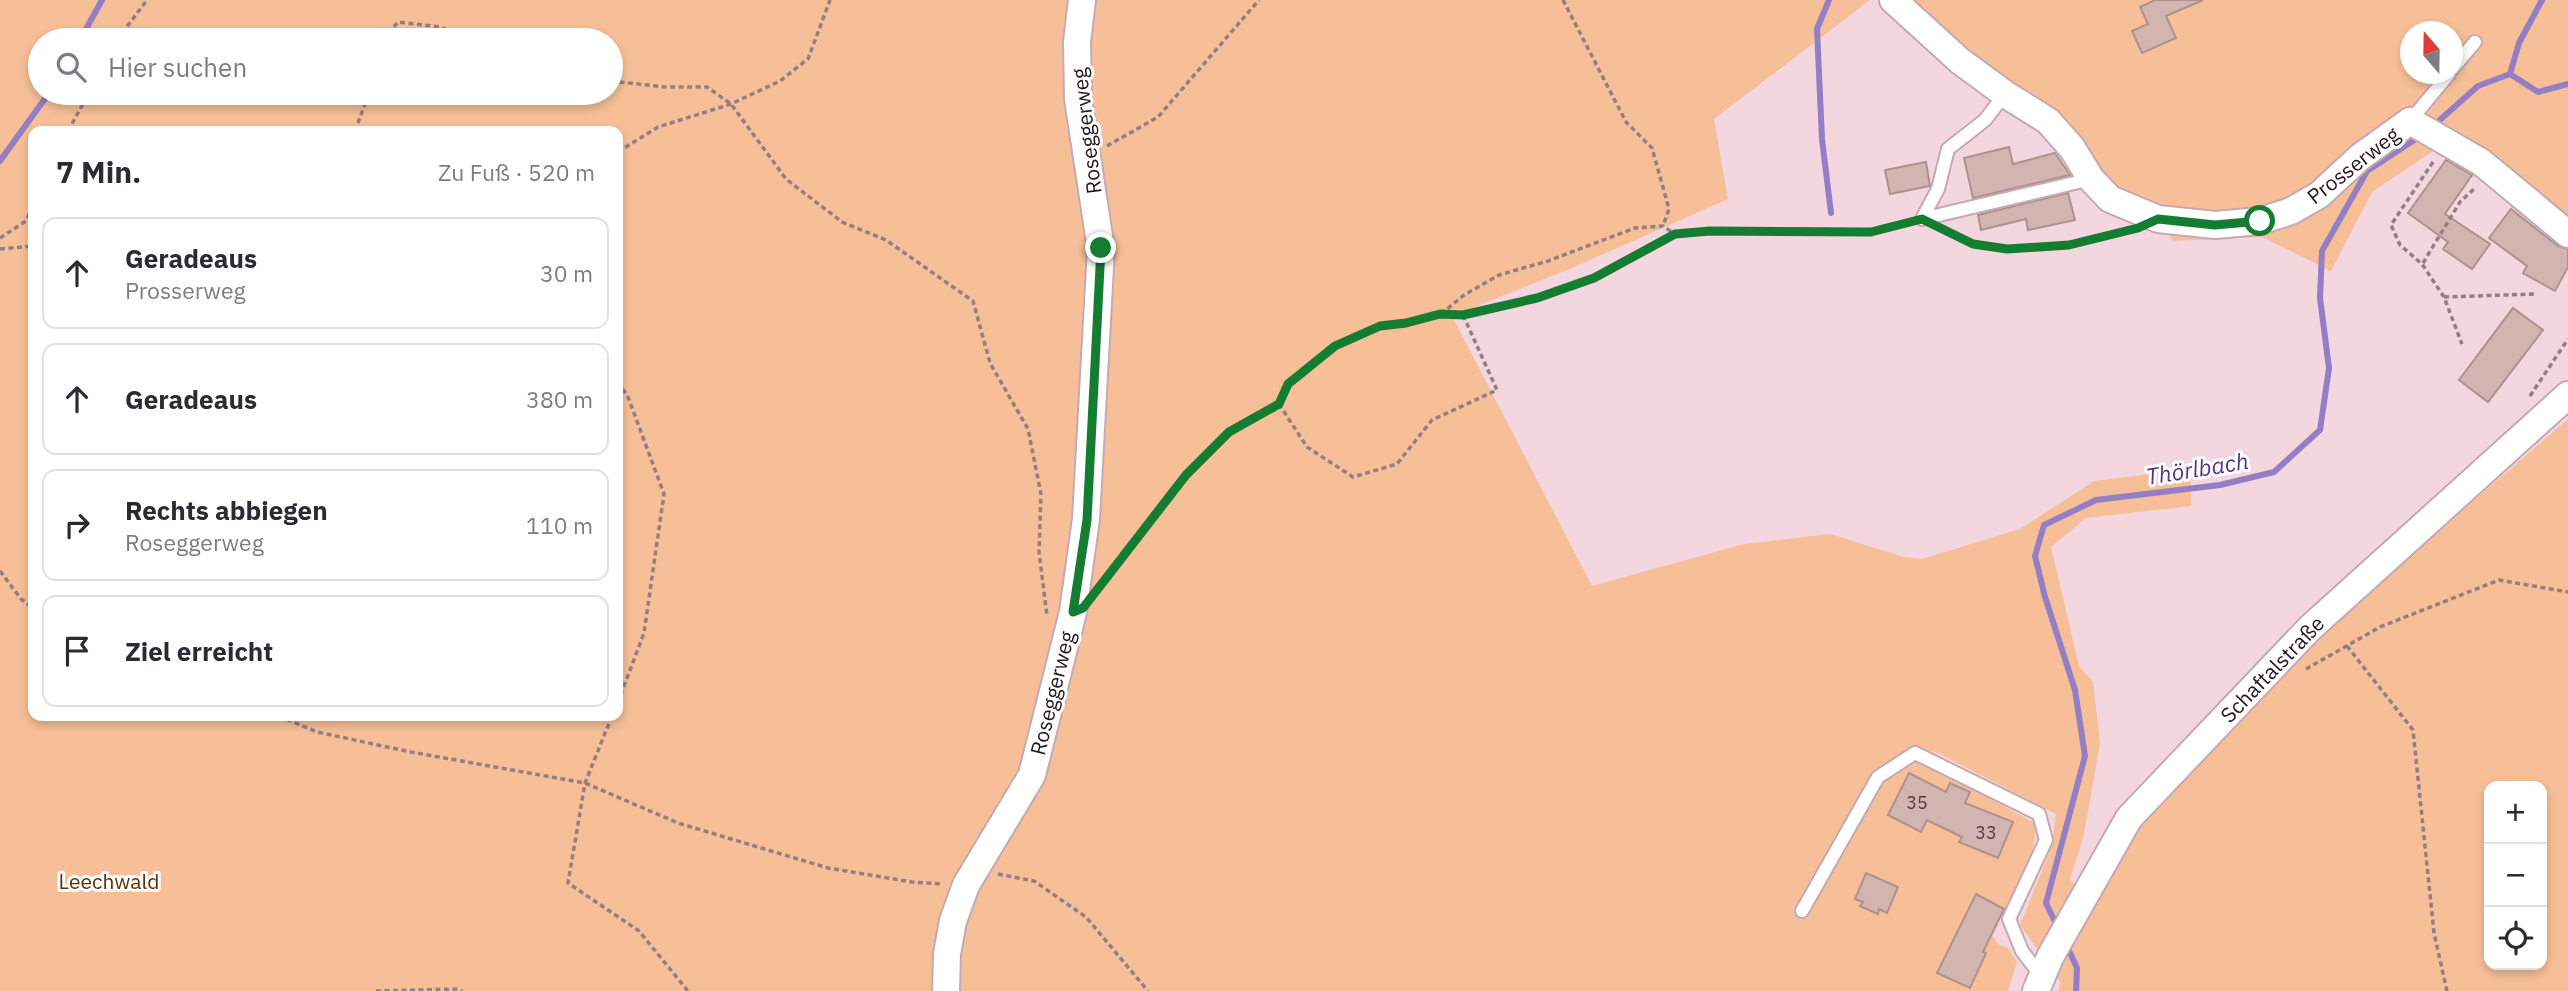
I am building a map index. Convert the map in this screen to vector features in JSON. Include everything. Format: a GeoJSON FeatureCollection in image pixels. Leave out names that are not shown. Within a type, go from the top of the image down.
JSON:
{"type":"FeatureCollection","features":[{"type":"Feature","properties":{"kind":"street","name":"Roseggerweg"},"geometry":{"type":"LineString","coordinates":[[946,991],[953,921],[970,877],[1032,775],[1073,612],[1087,520],[1101,248],[1078,99],[1077,42],[1082,0]]}},
{"type":"Feature","properties":{"kind":"street","name":"Prosserweg"},"geometry":{"type":"LineString","coordinates":[[1893,0],[1960,61],[2048,121],[2072,148],[2091,179],[2110,199],[2158,219],[2215,225],[2260,221],[2291,211],[2319,195],[2360,157],[2432,132]]}},
{"type":"Feature","properties":{"kind":"street"},"geometry":{"type":"LineString","coordinates":[[2432,132],[2493,171],[2568,234]]}},
{"type":"Feature","properties":{"kind":"street","name":"Schaftalstraße"},"geometry":{"type":"LineString","coordinates":[[2043,975],[2070,921],[2129,818],[2309,629],[2568,395]]}},
{"type":"Feature","properties":{"kind":"lane"},"geometry":{"type":"LineString","coordinates":[[2463,56],[2475,42]]}},
{"type":"Feature","properties":{"kind":"lane"},"geometry":{"type":"LineString","coordinates":[[2432,132],[2446,84]]}},
{"type":"Feature","properties":{"kind":"lane"},"geometry":{"type":"LineString","coordinates":[[1922,219],[1938,189],[1948,149],[1985,120],[2006,94]]}},
{"type":"Feature","properties":{"kind":"lane"},"geometry":{"type":"LineString","coordinates":[[1922,219],[2091,179]]}},
{"type":"Feature","properties":{"kind":"lane"},"geometry":{"type":"LineString","coordinates":[[1802,911],[1878,777],[1915,753],[2039,814],[2046,840],[2009,919],[2022,951],[2043,975]]}},
{"type":"Feature","properties":{"kind":"path"},"geometry":{"type":"LineString","coordinates":[[126,28],[147,0]]}},
{"type":"Feature","properties":{"kind":"path"},"geometry":{"type":"LineString","coordinates":[[623,149],[658,127],[730,104],[780,81],[808,59],[830,0]]}},
{"type":"Feature","properties":{"kind":"path"},"geometry":{"type":"LineString","coordinates":[[1087,158],[1158,117],[1259,0]]}},
{"type":"Feature","properties":{"kind":"path"},"geometry":{"type":"LineString","coordinates":[[1563,0],[1626,122],[1652,148],[1669,209],[1663,226]]}},
{"type":"Feature","properties":{"kind":"path"},"geometry":{"type":"LineString","coordinates":[[393,28],[398,22],[443,28]]}},
{"type":"Feature","properties":{"kind":"path"},"geometry":{"type":"LineString","coordinates":[[623,82],[665,87],[707,87],[730,104],[786,179],[842,222],[886,240],[972,302],[990,363],[1028,429],[1041,494],[1039,552],[1047,616]]}},
{"type":"Feature","properties":{"kind":"path"},"geometry":{"type":"LineString","coordinates":[[71,126],[82,105]]}},
{"type":"Feature","properties":{"kind":"path"},"geometry":{"type":"LineString","coordinates":[[357,126],[365,105]]}},
{"type":"Feature","properties":{"kind":"path"},"geometry":{"type":"LineString","coordinates":[[2432,132],[2438,154],[2391,225],[2400,245],[2422,264],[2444,297],[2462,344]]}},
{"type":"Feature","properties":{"kind":"path"},"geometry":{"type":"LineString","coordinates":[[2422,264],[2460,202],[2493,171]]}},
{"type":"Feature","properties":{"kind":"path"},"geometry":{"type":"LineString","coordinates":[[0,237],[26,221],[28,217]]}},
{"type":"Feature","properties":{"kind":"path"},"geometry":{"type":"LineString","coordinates":[[1100,586],[1186,475],[1229,432],[1279,404],[1288,384],[1335,346],[1380,326],[1406,323],[1440,314],[1463,315],[1537,298],[1594,278],[1675,234],[1710,231],[1871,232],[1922,219],[1973,244],[2007,249],[2069,245],[2138,228],[2158,219]]}},
{"type":"Feature","properties":{"kind":"path"},"geometry":{"type":"LineString","coordinates":[[1440,314],[1464,295],[1499,275],[1548,261],[1635,228],[1663,226],[1675,234]]}},
{"type":"Feature","properties":{"kind":"path"},"geometry":{"type":"LineString","coordinates":[[0,249],[28,246]]}},
{"type":"Feature","properties":{"kind":"path"},"geometry":{"type":"LineString","coordinates":[[2444,297],[2536,294]]}},
{"type":"Feature","properties":{"kind":"path"},"geometry":{"type":"LineString","coordinates":[[1279,404],[1307,447],[1353,477],[1397,464],[1432,420],[1497,390],[1463,315]]}},
{"type":"Feature","properties":{"kind":"path"},"geometry":{"type":"LineString","coordinates":[[2521,438],[2521,413],[2535,387],[2568,339]]}},
{"type":"Feature","properties":{"kind":"path"},"geometry":{"type":"LineString","coordinates":[[623,390],[664,494],[644,633],[623,689]]}},
{"type":"Feature","properties":{"kind":"path"},"geometry":{"type":"LineString","coordinates":[[0,571],[28,604]]}},
{"type":"Feature","properties":{"kind":"path"},"geometry":{"type":"LineString","coordinates":[[2300,673],[2380,627],[2500,580],[2568,592]]}},
{"type":"Feature","properties":{"kind":"path"},"geometry":{"type":"LineString","coordinates":[[2347,646],[2413,730],[2434,933],[2447,991]]}},
{"type":"Feature","properties":{"kind":"path"},"geometry":{"type":"LineString","coordinates":[[291,721],[330,735],[584,783],[678,823],[828,869],[912,882],[970,877],[1034,881],[1086,917],[1148,991]]}},
{"type":"Feature","properties":{"kind":"path"},"geometry":{"type":"LineString","coordinates":[[610,721],[584,783],[568,884],[639,931],[688,991]]}},
{"type":"Feature","properties":{"kind":"path"},"geometry":{"type":"LineString","coordinates":[[376,991],[463,991]]}},
{"type":"Feature","properties":{"kind":"green space","name":"Leechwald"},"geometry":{"type":"Polygon","coordinates":[[[0,0],[1870,0],[1714,119],[1728,199],[1572,268],[1452,316],[1592,586],[1744,544],[1830,534],[1904,557],[1922,559],[2020,529],[2094,481],[2191,469],[2191,506],[2086,518],[2051,547],[2079,666],[2093,682],[2100,744],[2083,839],[2070,879],[2092,911],[2144,818],[2353,605],[2568,419],[2568,991],[2058,991],[2061,983],[2020,925],[2052,846],[2056,814],[1938,753],[1914,746],[1905,760],[1923,763],[2033,822],[2035,834],[2028,863],[1992,935],[1998,944],[2008,948],[2017,962],[2008,991],[0,991],[0,0]]]}},
{"type":"Feature","properties":{"kind":"green space"},"geometry":{"type":"Polygon","coordinates":[[[1878,0],[2568,0],[2568,216],[2465,135],[2430,153],[2372,192],[2331,271],[2262,237],[2173,241],[2155,209],[2115,186],[2080,144],[2044,131],[1878,0]]]}},
{"type":"Feature","properties":{"kind":"building"},"geometry":{"type":"Polygon","coordinates":[[[2155,0],[2203,0],[2166,16],[2176,38],[2142,53],[2132,31],[2148,24],[2140,7],[2155,0]]]}},
{"type":"Feature","properties":{"kind":"building"},"geometry":{"type":"Polygon","coordinates":[[[2009,147],[2013,164],[2055,153],[2070,175],[1973,198],[1964,158],[2009,147]]]}},
{"type":"Feature","properties":{"kind":"building"},"geometry":{"type":"Polygon","coordinates":[[[2446,160],[2472,175],[2445,214],[2490,244],[2472,269],[2443,249],[2448,242],[2408,213],[2446,160]]]}},
{"type":"Feature","properties":{"kind":"building"},"geometry":{"type":"Polygon","coordinates":[[[1926,162],[1930,186],[1890,194],[1885,170],[1926,162]]]}},
{"type":"Feature","properties":{"kind":"building"},"geometry":{"type":"Polygon","coordinates":[[[2068,193],[2075,220],[2028,230],[2026,219],[1981,230],[1978,215],[2068,193]]]}},
{"type":"Feature","properties":{"kind":"building"},"geometry":{"type":"Polygon","coordinates":[[[2511,209],[2558,246],[2568,249],[2568,267],[2555,291],[2523,273],[2527,266],[2489,238],[2511,209]]]}},
{"type":"Feature","properties":{"kind":"building"},"geometry":{"type":"Polygon","coordinates":[[[2513,308],[2543,330],[2488,402],[2459,380],[2513,308]]]}},
{"type":"Feature","properties":{"kind":"building"},"geometry":{"type":"Polygon","coordinates":[[[1909,773],[1946,792],[1950,783],[1970,792],[1965,803],[2013,822],[1998,858],[1959,842],[1962,837],[1927,820],[1921,832],[1888,815],[1909,773]]]}},
{"type":"Feature","properties":{"kind":"building"},"geometry":{"type":"Polygon","coordinates":[[[1866,873],[1898,887],[1887,913],[1879,909],[1878,914],[1860,906],[1863,902],[1855,899],[1866,873]]]}},
{"type":"Feature","properties":{"kind":"building"},"geometry":{"type":"Polygon","coordinates":[[[1976,894],[2004,909],[1983,952],[1986,953],[1970,988],[1937,973],[1976,894]]]}},
{"type":"Feature","properties":{"kind":"waterway"},"geometry":{"type":"LineString","coordinates":[[87,28],[102,0]]}},
{"type":"Feature","properties":{"kind":"waterway"},"geometry":{"type":"LineString","coordinates":[[1829,0],[1817,29],[1822,139],[1831,213]]}},
{"type":"Feature","properties":{"kind":"waterway"},"geometry":{"type":"LineString","coordinates":[[2510,74],[2519,43],[2542,0]]}},
{"type":"Feature","properties":{"kind":"waterway","name":"Thörlbach"},"geometry":{"type":"LineString","coordinates":[[2433,126],[2478,86],[2510,74],[2538,92],[2568,84]]}},
{"type":"Feature","properties":{"kind":"waterway"},"geometry":{"type":"LineString","coordinates":[[0,161],[40,105]]}},
{"type":"Feature","properties":{"kind":"waterway","name":"Thörlbach"},"geometry":{"type":"LineString","coordinates":[[2058,928],[2046,903],[2085,756],[2075,690],[2045,597],[2035,556],[2044,525],[2096,500],[2220,485],[2274,472],[2320,430],[2329,368],[2320,298],[2322,251],[2367,171],[2422,135]]}},
{"type":"Feature","properties":{"kind":"waterway","name":"Thörlbach"},"geometry":{"type":"LineString","coordinates":[[2066,944],[2077,968],[2076,991]]}},
{"type":"Feature","properties":{"kind":"route"},"geometry":{"type":"LineString","coordinates":[[1101,248],[1087,520],[1073,612],[1083,608],[1186,475],[1229,432],[1279,404],[1288,384],[1335,346],[1380,326],[1406,323],[1440,314],[1463,315],[1537,298],[1594,278],[1675,234],[1710,231],[1871,232],[1922,219],[1973,244],[2007,249],[2069,245],[2138,228],[2158,219],[2215,225],[2260,221]]}}]}
